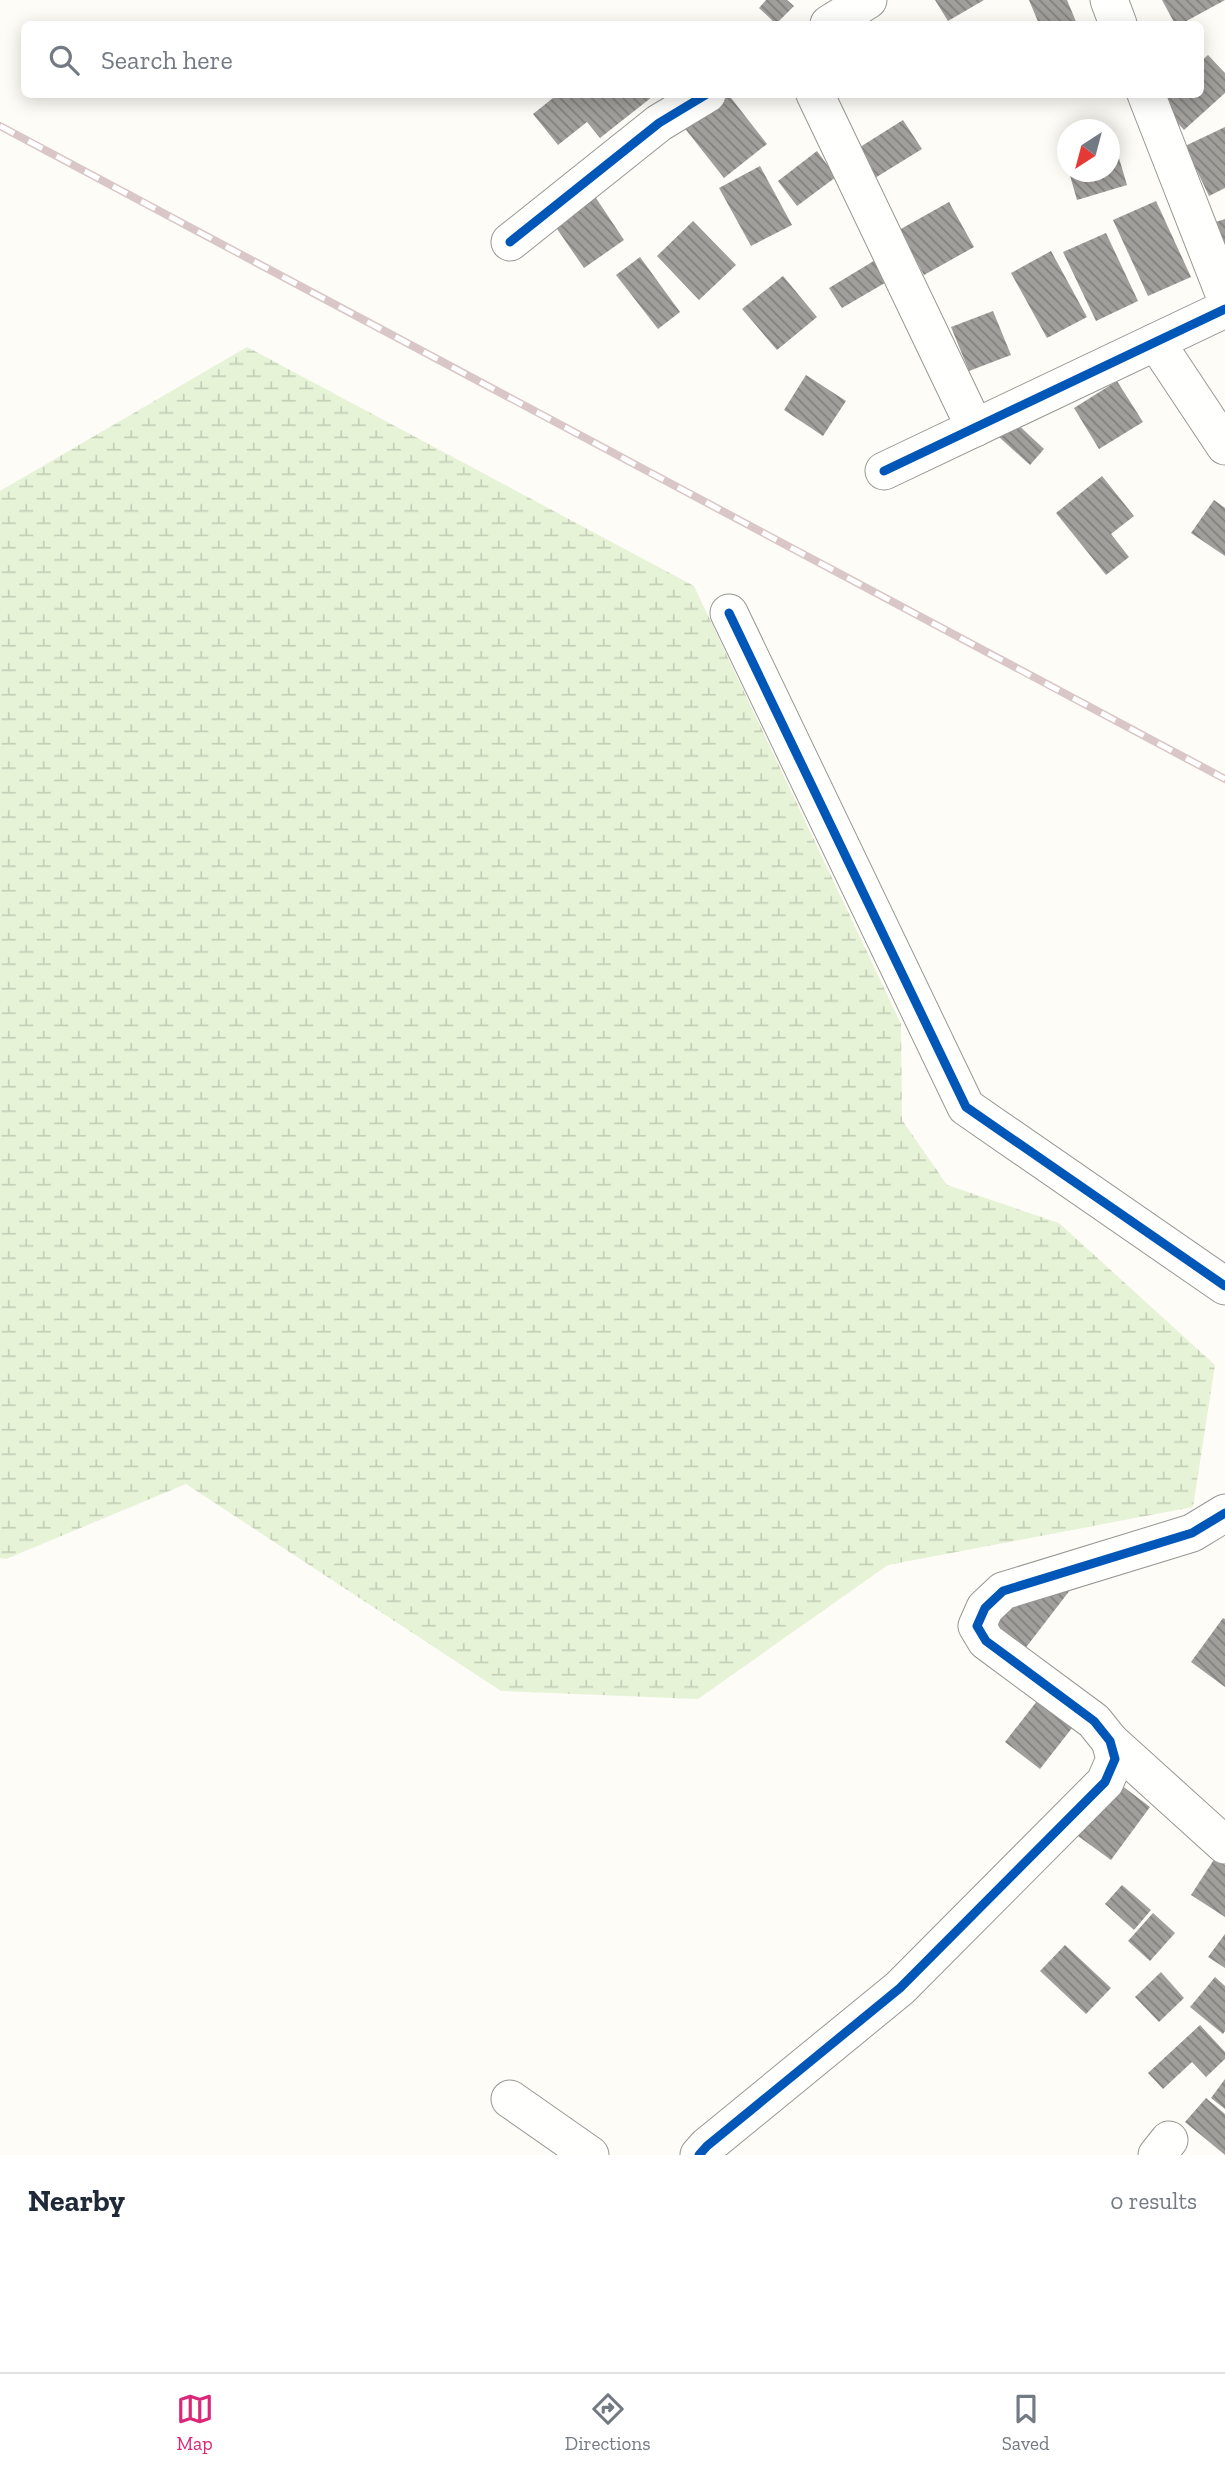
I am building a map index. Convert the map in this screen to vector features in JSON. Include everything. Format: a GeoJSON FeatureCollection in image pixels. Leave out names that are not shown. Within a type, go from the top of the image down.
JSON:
{"type":"FeatureCollection","features":[{"type":"Feature","properties":{"kind":"street"},"geometry":{"type":"LineString","coordinates":[[835,21],[868,0]]}},
{"type":"Feature","properties":{"kind":"street"},"geometry":{"type":"LineString","coordinates":[[1109,0],[1117,21]]}},
{"type":"Feature","properties":{"kind":"street"},"geometry":{"type":"LineString","coordinates":[[510,242],[659,123],[700,98]]}},
{"type":"Feature","properties":{"kind":"street"},"geometry":{"type":"LineString","coordinates":[[817,98],[975,428]]}},
{"type":"Feature","properties":{"kind":"street"},"geometry":{"type":"LineString","coordinates":[[1148,98],[1225,296]]}},
{"type":"Feature","properties":{"kind":"street"},"geometry":{"type":"LineString","coordinates":[[884,471],[1225,309]]}},
{"type":"Feature","properties":{"kind":"street"},"geometry":{"type":"LineString","coordinates":[[1156,342],[1225,446]]}},
{"type":"Feature","properties":{"kind":"street"},"geometry":{"type":"LineString","coordinates":[[729,613],[966,1107],[1225,1286]]}},
{"type":"Feature","properties":{"kind":"street"},"geometry":{"type":"LineString","coordinates":[[1225,1513],[1192,1533],[1003,1591],[985,1608],[977,1626],[986,1641],[1094,1721],[1110,1741],[1225,1845]]}},
{"type":"Feature","properties":{"kind":"street"},"geometry":{"type":"LineString","coordinates":[[699,2155],[869,2015],[1009,1880],[1105,1782],[1115,1759],[1110,1741]]}},
{"type":"Feature","properties":{"kind":"street"},"geometry":{"type":"LineString","coordinates":[[510,2099],[590,2155]]}},
{"type":"Feature","properties":{"kind":"green space"},"geometry":{"type":"Polygon","coordinates":[[[247,347],[694,586],[901,1024],[902,1120],[947,1185],[1059,1223],[1215,1365],[1193,1507],[888,1565],[698,1699],[501,1691],[186,1484],[6,1559],[0,1558],[0,491],[247,347]]]}},
{"type":"Feature","properties":{"kind":"building"},"geometry":{"type":"Polygon","coordinates":[[[766,0],[787,0],[794,6],[779,21],[773,21],[759,8],[766,0]]]}},
{"type":"Feature","properties":{"kind":"building"},"geometry":{"type":"Polygon","coordinates":[[[935,0],[984,0],[948,21],[935,0]]]}},
{"type":"Feature","properties":{"kind":"building"},"geometry":{"type":"Polygon","coordinates":[[[1029,0],[1067,0],[1076,21],[1038,21],[1029,0]]]}},
{"type":"Feature","properties":{"kind":"building"},"geometry":{"type":"Polygon","coordinates":[[[1162,0],[1225,0],[1186,21],[1173,21],[1162,0]]]}},
{"type":"Feature","properties":{"kind":"building"},"geometry":{"type":"Polygon","coordinates":[[[1208,55],[1225,73],[1225,93],[1184,130],[1157,101],[1160,98],[1204,98],[1204,58],[1208,55]]]}},
{"type":"Feature","properties":{"kind":"building"},"geometry":{"type":"Polygon","coordinates":[[[553,98],[651,98],[600,138],[587,122],[558,145],[533,114],[553,98]]]}},
{"type":"Feature","properties":{"kind":"building"},"geometry":{"type":"Polygon","coordinates":[[[718,98],[731,98],[767,144],[724,178],[683,126],[718,98]]]}},
{"type":"Feature","properties":{"kind":"building"},"geometry":{"type":"Polygon","coordinates":[[[903,120],[922,149],[875,178],[857,149],[903,120]]]}},
{"type":"Feature","properties":{"kind":"building"},"geometry":{"type":"Polygon","coordinates":[[[1225,127],[1225,188],[1209,196],[1185,146],[1225,127]]]}},
{"type":"Feature","properties":{"kind":"building"},"geometry":{"type":"Polygon","coordinates":[[[817,151],[836,177],[797,206],[778,181],[817,151]]]}},
{"type":"Feature","properties":{"kind":"building"},"geometry":{"type":"Polygon","coordinates":[[[1120,162],[1127,185],[1077,200],[1072,182],[1120,182],[1120,162]]]}},
{"type":"Feature","properties":{"kind":"building"},"geometry":{"type":"Polygon","coordinates":[[[760,166],[792,225],[751,246],[719,188],[760,166]]]}},
{"type":"Feature","properties":{"kind":"building"},"geometry":{"type":"Polygon","coordinates":[[[594,195],[624,240],[584,268],[553,223],[594,195]]]}},
{"type":"Feature","properties":{"kind":"building"},"geometry":{"type":"Polygon","coordinates":[[[1156,201],[1191,277],[1148,296],[1113,220],[1156,201]]]}},
{"type":"Feature","properties":{"kind":"building"},"geometry":{"type":"Polygon","coordinates":[[[949,202],[974,247],[924,275],[899,230],[949,202]]]}},
{"type":"Feature","properties":{"kind":"building"},"geometry":{"type":"Polygon","coordinates":[[[1225,219],[1225,275],[1207,225],[1225,219]]]}},
{"type":"Feature","properties":{"kind":"building"},"geometry":{"type":"Polygon","coordinates":[[[693,221],[736,265],[699,300],[657,256],[693,221]]]}},
{"type":"Feature","properties":{"kind":"building"},"geometry":{"type":"Polygon","coordinates":[[[1106,233],[1138,301],[1096,321],[1063,252],[1106,233]]]}},
{"type":"Feature","properties":{"kind":"building"},"geometry":{"type":"Polygon","coordinates":[[[1051,251],[1087,317],[1047,338],[1011,273],[1051,251]]]}},
{"type":"Feature","properties":{"kind":"building"},"geometry":{"type":"Polygon","coordinates":[[[882,256],[895,277],[842,308],[829,288],[882,256]]]}},
{"type":"Feature","properties":{"kind":"building"},"geometry":{"type":"Polygon","coordinates":[[[640,257],[680,312],[658,329],[616,275],[640,257]]]}},
{"type":"Feature","properties":{"kind":"building"},"geometry":{"type":"Polygon","coordinates":[[[783,276],[817,317],[777,350],[742,309],[783,276]]]}},
{"type":"Feature","properties":{"kind":"building"},"geometry":{"type":"Polygon","coordinates":[[[993,311],[1011,355],[969,371],[951,327],[993,311]]]}},
{"type":"Feature","properties":{"kind":"building"},"geometry":{"type":"Polygon","coordinates":[[[806,375],[846,401],[823,436],[784,410],[806,375]]]}},
{"type":"Feature","properties":{"kind":"building"},"geometry":{"type":"Polygon","coordinates":[[[1117,381],[1143,422],[1099,449],[1074,408],[1117,381]]]}},
{"type":"Feature","properties":{"kind":"building"},"geometry":{"type":"Polygon","coordinates":[[[1013,420],[1044,449],[1030,465],[998,436],[1013,420]]]}},
{"type":"Feature","properties":{"kind":"building"},"geometry":{"type":"Polygon","coordinates":[[[1102,476],[1134,516],[1111,534],[1129,557],[1106,575],[1056,513],[1102,476]]]}},
{"type":"Feature","properties":{"kind":"building"},"geometry":{"type":"Polygon","coordinates":[[[1214,500],[1225,508],[1225,556],[1191,533],[1214,500]]]}},
{"type":"Feature","properties":{"kind":"building"},"geometry":{"type":"Polygon","coordinates":[[[1047,1558],[1077,1581],[1024,1650],[982,1618],[1026,1584],[1047,1558]]]}},
{"type":"Feature","properties":{"kind":"building"},"geometry":{"type":"Polygon","coordinates":[[[1223,1618],[1225,1619],[1225,1687],[1191,1662],[1223,1618]]]}},
{"type":"Feature","properties":{"kind":"building"},"geometry":{"type":"Polygon","coordinates":[[[1037,1701],[1072,1728],[1040,1769],[1005,1742],[1037,1701]]]}},
{"type":"Feature","properties":{"kind":"building"},"geometry":{"type":"Polygon","coordinates":[[[1100,1769],[1150,1807],[1111,1860],[1060,1823],[1100,1769]]]}},
{"type":"Feature","properties":{"kind":"building"},"geometry":{"type":"Polygon","coordinates":[[[1215,1858],[1225,1865],[1225,1917],[1191,1895],[1215,1858]]]}},
{"type":"Feature","properties":{"kind":"building"},"geometry":{"type":"Polygon","coordinates":[[[1122,1885],[1151,1910],[1134,1930],[1105,1904],[1122,1885]]]}},
{"type":"Feature","properties":{"kind":"building"},"geometry":{"type":"Polygon","coordinates":[[[1153,1913],[1175,1933],[1150,1961],[1128,1941],[1153,1913]]]}},
{"type":"Feature","properties":{"kind":"building"},"geometry":{"type":"Polygon","coordinates":[[[1225,1934],[1225,1968],[1208,1957],[1225,1934]]]}},
{"type":"Feature","properties":{"kind":"building"},"geometry":{"type":"Polygon","coordinates":[[[1065,1945],[1111,1988],[1086,2014],[1040,1971],[1065,1945]]]}},
{"type":"Feature","properties":{"kind":"building"},"geometry":{"type":"Polygon","coordinates":[[[1161,1972],[1184,1998],[1159,2022],[1135,1997],[1161,1972]]]}},
{"type":"Feature","properties":{"kind":"building"},"geometry":{"type":"Polygon","coordinates":[[[1215,1977],[1225,1986],[1223,2034],[1190,2007],[1215,1977]]]}},
{"type":"Feature","properties":{"kind":"building"},"geometry":{"type":"Polygon","coordinates":[[[1200,2025],[1225,2052],[1225,2059],[1206,2077],[1192,2062],[1163,2089],[1148,2073],[1200,2025]]]}},
{"type":"Feature","properties":{"kind":"building"},"geometry":{"type":"Polygon","coordinates":[[[1225,2079],[1225,2109],[1211,2098],[1225,2079]]]}},
{"type":"Feature","properties":{"kind":"building"},"geometry":{"type":"Polygon","coordinates":[[[1206,2098],[1225,2114],[1225,2155],[1185,2122],[1206,2098]]]}},
{"type":"Feature","properties":{"kind":"railway"},"geometry":{"type":"LineString","coordinates":[[0,126],[1225,779]]}},
{"type":"Feature","properties":{"kind":"cycle path"},"geometry":{"type":"LineString","coordinates":[[510,242],[659,123],[700,98]]}},
{"type":"Feature","properties":{"kind":"cycle path"},"geometry":{"type":"LineString","coordinates":[[884,471],[1225,309]]}},
{"type":"Feature","properties":{"kind":"cycle path"},"geometry":{"type":"LineString","coordinates":[[729,613],[966,1107],[1225,1286]]}},
{"type":"Feature","properties":{"kind":"cycle path"},"geometry":{"type":"LineString","coordinates":[[699,2155],[900,1988],[1105,1782],[1115,1759],[1110,1741],[1094,1721],[986,1641],[977,1626],[985,1608],[1003,1591],[1192,1533],[1225,1513]]}}]}
